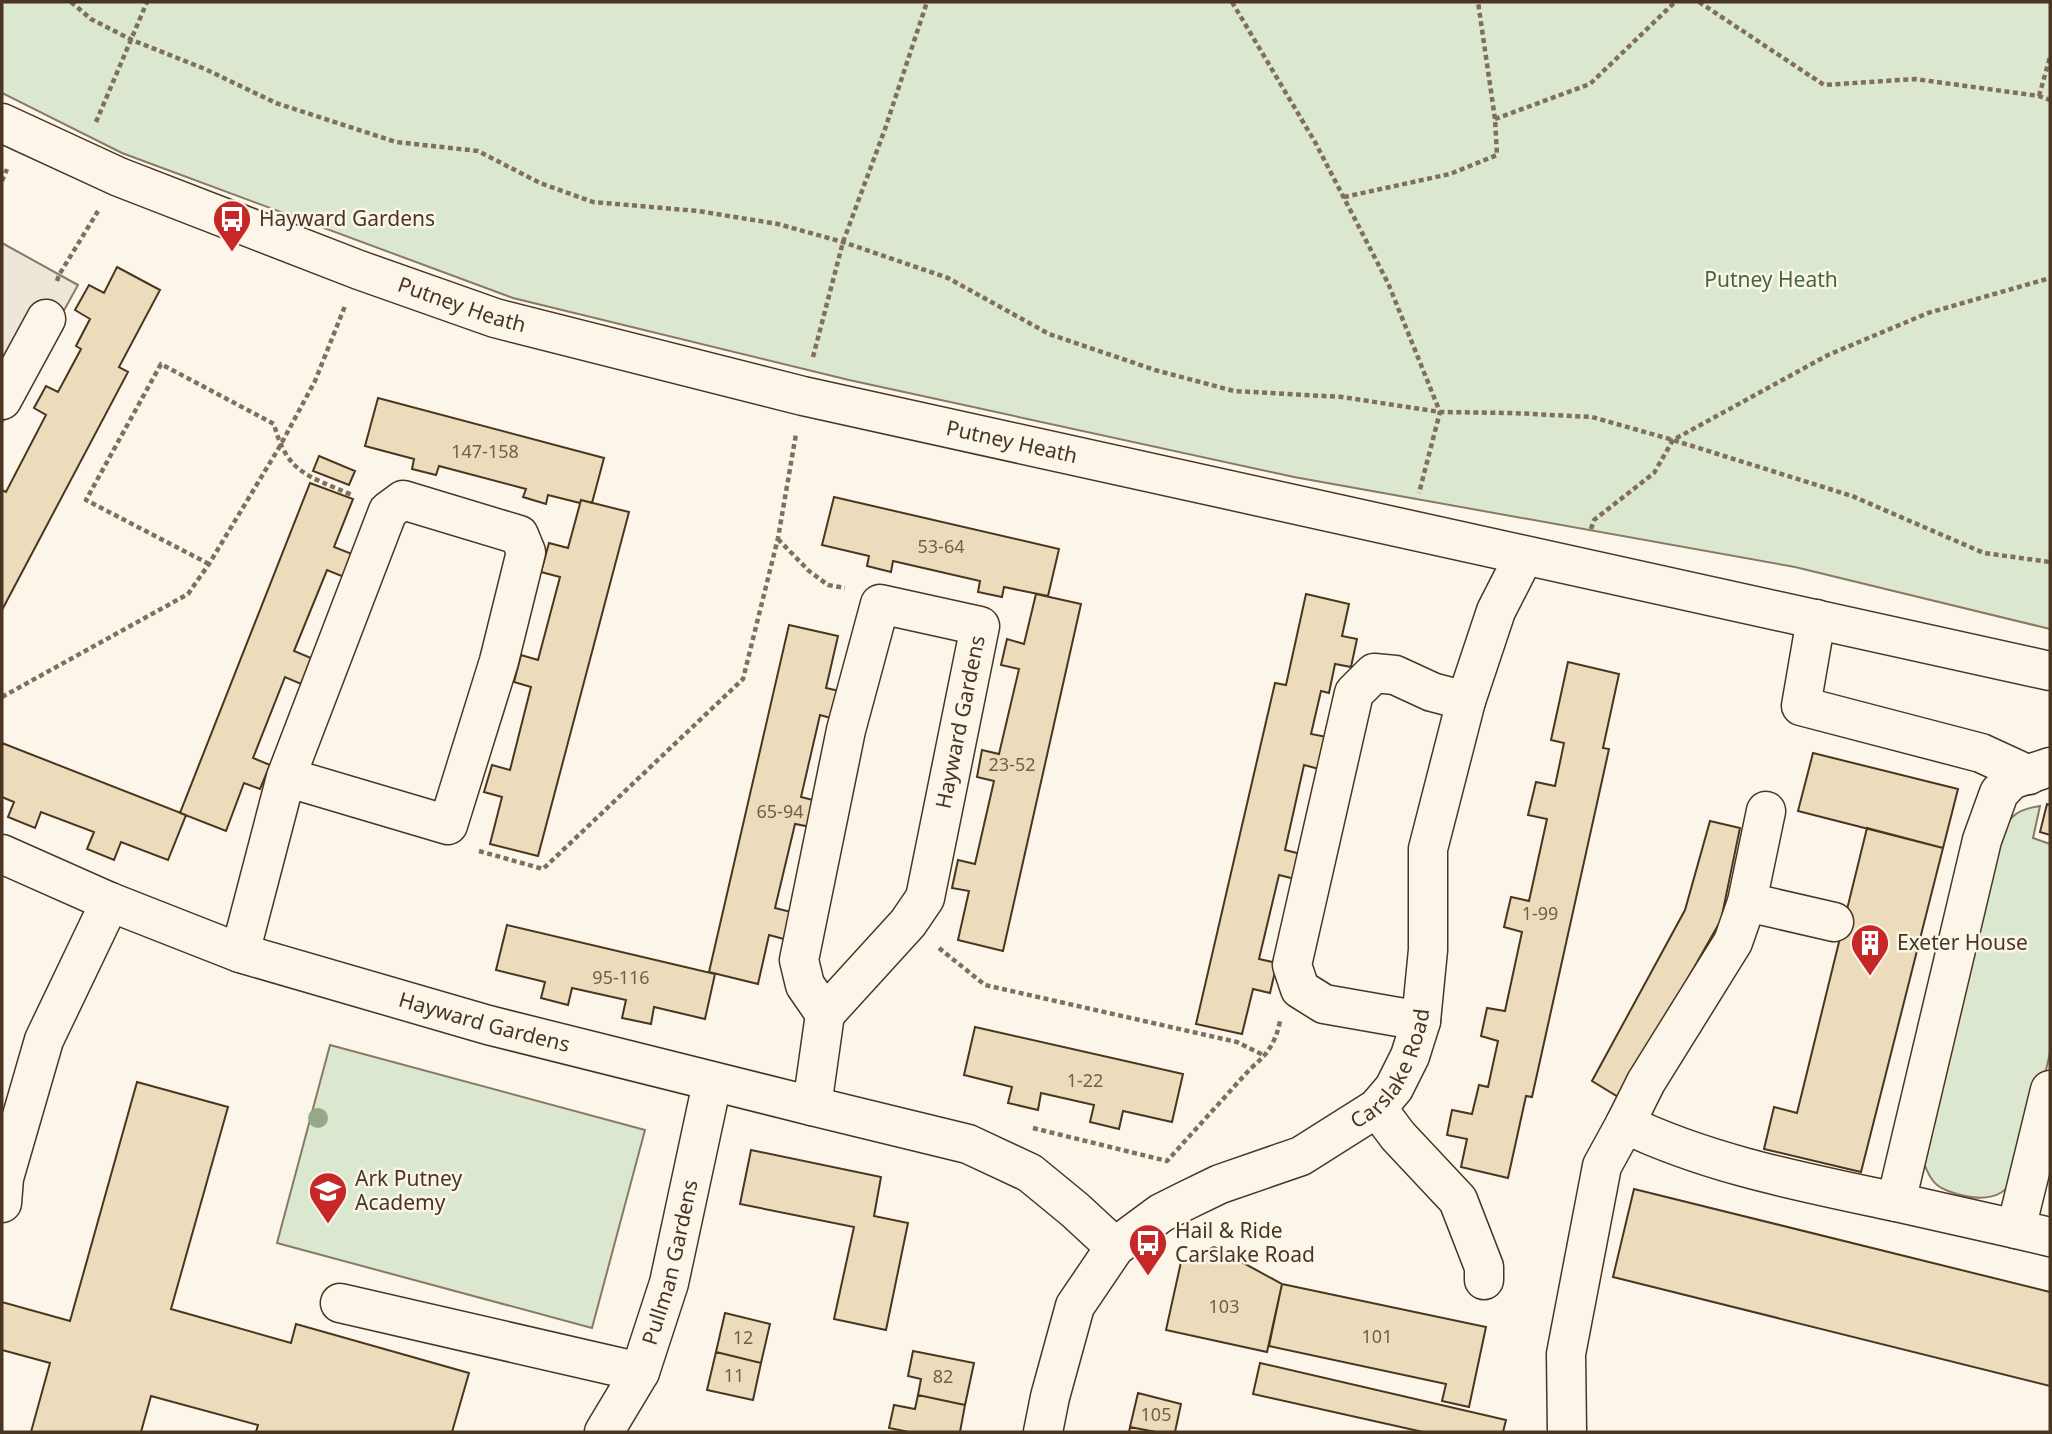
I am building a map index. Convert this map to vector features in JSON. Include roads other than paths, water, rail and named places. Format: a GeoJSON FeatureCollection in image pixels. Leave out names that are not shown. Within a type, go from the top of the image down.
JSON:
{"type":"FeatureCollection","features":[{"type":"Feature","properties":{"kind":"street","name":"Putney Heath"},"geometry":{"type":"LineString","coordinates":[[2,123],[119,177],[359,270],[495,318],[803,396],[2050,671]]}},
{"type":"Feature","properties":{"kind":"street"},"geometry":{"type":"LineString","coordinates":[[2,400],[47,319]]}},
{"type":"Feature","properties":{"kind":"street"},"geometry":{"type":"LineString","coordinates":[[240,953],[286,777],[388,511],[404,500],[519,535],[526,552],[499,661],[448,825],[286,777]]}},
{"type":"Feature","properties":{"kind":"street","name":"Carslake Road"},"geometry":{"type":"LineString","coordinates":[[1043,1432],[1075,1306],[1115,1247],[1161,1213],[1220,1184],[1301,1156],[1377,1108],[1394,1088],[1410,1056],[1421,1021],[1428,950],[1428,849],[1465,701],[1496,611],[1524,556]]}},
{"type":"Feature","properties":{"kind":"street","name":"Hayward Gardens"},"geometry":{"type":"LineString","coordinates":[[880,604],[980,626],[925,898],[908,923],[825,1014],[805,985],[799,960],[846,730],[880,604]]}},
{"type":"Feature","properties":{"kind":"street"},"geometry":{"type":"LineString","coordinates":[[1816,619],[1801,706],[2039,771]]}},
{"type":"Feature","properties":{"kind":"street"},"geometry":{"type":"LineString","coordinates":[[1421,1021],[1324,1004],[1300,989],[1292,965],[1354,693],[1374,673],[1395,676],[1432,692],[1465,701]]}},
{"type":"Feature","properties":{"kind":"street"},"geometry":{"type":"LineString","coordinates":[[1896,1202],[1982,839],[1999,793],[2011,780],[2039,771]]}},
{"type":"Feature","properties":{"kind":"street"},"geometry":{"type":"LineString","coordinates":[[1567,1432],[1566,1354],[1602,1166],[1646,1082],[1733,942],[1747,902],[1766,811]]}},
{"type":"Feature","properties":{"kind":"street","name":"Hayward Gardens"},"geometry":{"type":"LineString","coordinates":[[2,854],[110,902],[240,953],[488,1025],[712,1083],[968,1144],[1030,1173],[1115,1247]]}},
{"type":"Feature","properties":{"kind":"street"},"geometry":{"type":"LineString","coordinates":[[3,1187],[44,1040],[110,902]]}},
{"type":"Feature","properties":{"kind":"street"},"geometry":{"type":"LineString","coordinates":[[1747,902],[1834,922]]}},
{"type":"Feature","properties":{"kind":"street"},"geometry":{"type":"LineString","coordinates":[[812,1106],[825,1014]]}},
{"type":"Feature","properties":{"kind":"street","name":"Pullman Gardens"},"geometry":{"type":"LineString","coordinates":[[604,1432],[640,1372],[669,1283],[712,1083]]}},
{"type":"Feature","properties":{"kind":"street"},"geometry":{"type":"LineString","coordinates":[[1625,1124],[1661,1142],[1735,1166],[2033,1233],[2050,1090]]}},
{"type":"Feature","properties":{"kind":"street"},"geometry":{"type":"LineString","coordinates":[[1377,1108],[1398,1136],[1458,1200],[1484,1267],[1484,1280]]}},
{"type":"Feature","properties":{"kind":"street"},"geometry":{"type":"LineString","coordinates":[[340,1303],[640,1372]]}},
{"type":"Feature","properties":{"kind":"place","name":"Hayward Gardens"},"geometry":{"type":"Point","coordinates":[232,253]}},
{"type":"Feature","properties":{"kind":"place","name":"Exeter House"},"geometry":{"type":"Point","coordinates":[1870,977]}},
{"type":"Feature","properties":{"kind":"place","name":"Ark Putney Academy"},"geometry":{"type":"Point","coordinates":[328,1225]}},
{"type":"Feature","properties":{"kind":"place","name":"Hail & Ride Carslake Road"},"geometry":{"type":"Point","coordinates":[1148,1277]}}]}
